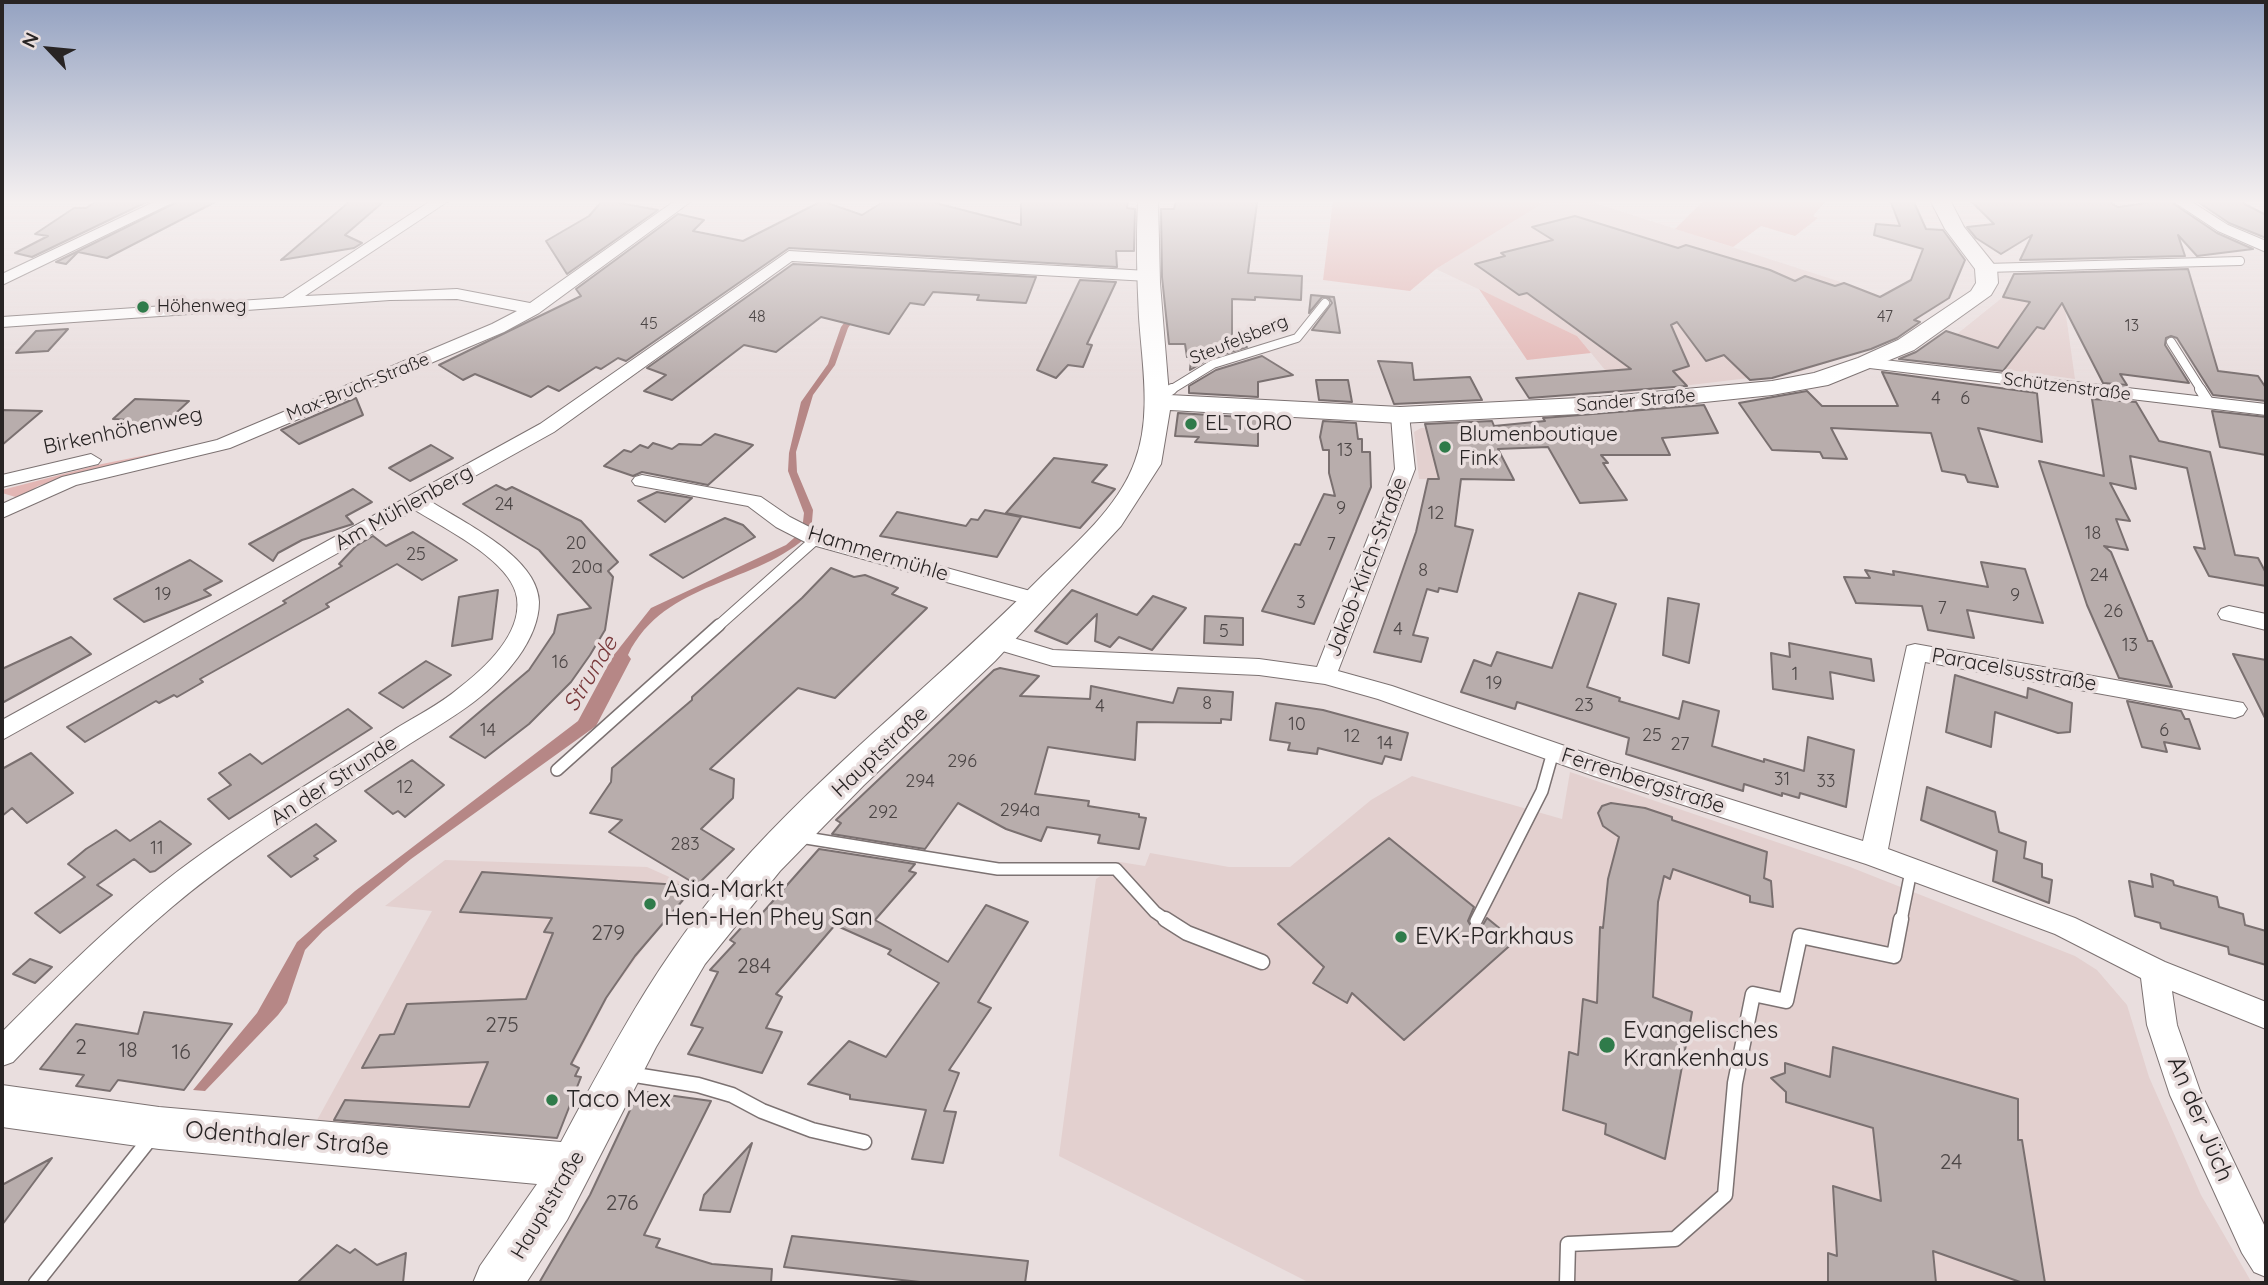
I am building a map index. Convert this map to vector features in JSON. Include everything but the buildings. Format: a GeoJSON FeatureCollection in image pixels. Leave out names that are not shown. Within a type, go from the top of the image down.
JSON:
{"type":"FeatureCollection","features":[{"type":"Feature","properties":{"kind":"main road","name":"Hauptstraße"},"geometry":{"type":"LineString","coordinates":[[497,1283],[525,1249],[690,953],[717,918],[790,836],[1037,600],[1127,500],[1140,481],[1157,428],[1148,260]]}},
{"type":"Feature","properties":{"kind":"main road"},"geometry":{"type":"LineString","coordinates":[[1980,260],[1986,268]]}},
{"type":"Feature","properties":{"kind":"main road","name":"Sander Straße"},"geometry":{"type":"LineString","coordinates":[[1157,400],[1400,415],[1599,405],[1772,388],[1819,380],[1867,363],[1906,345],[1969,305],[1987,283],[1986,268]]}},
{"type":"Feature","properties":{"kind":"main road","name":"Odenthaler Straße"},"geometry":{"type":"LineString","coordinates":[[2,1106],[159,1128],[573,1166]]}},
{"type":"Feature","properties":{"kind":"street"},"geometry":{"type":"LineString","coordinates":[[2,280],[44,260]]}},
{"type":"Feature","properties":{"kind":"street"},"geometry":{"type":"LineString","coordinates":[[288,300],[350,260]]}},
{"type":"Feature","properties":{"kind":"street","name":"Max-Bruch-Straße"},"geometry":{"type":"LineString","coordinates":[[2,512],[69,481],[186,455],[396,373],[498,328],[533,309],[602,260]]}},
{"type":"Feature","properties":{"kind":"street","name":"Am Mühlenberg"},"geometry":{"type":"LineString","coordinates":[[2,732],[547,428],[783,260]]}},
{"type":"Feature","properties":{"kind":"street","name":"Am Mühlenberg"},"geometry":{"type":"LineString","coordinates":[[860,260],[1148,276]]}},
{"type":"Feature","properties":{"kind":"street"},"geometry":{"type":"LineString","coordinates":[[2,322],[288,300],[457,294],[533,309]]}},
{"type":"Feature","properties":{"kind":"street","name":"Schützenstraße"},"geometry":{"type":"LineString","coordinates":[[1867,363],[2266,410]]}},
{"type":"Feature","properties":{"kind":"street","name":"Jakob-Kirch-Straße"},"geometry":{"type":"LineString","coordinates":[[1325,676],[1405,470],[1400,415]]}},
{"type":"Feature","properties":{"kind":"street","name":"Birkenhöhenweg"},"geometry":{"type":"LineString","coordinates":[[2,481],[175,443],[255,430]]}},
{"type":"Feature","properties":{"kind":"street","name":"Hammermühle"},"geometry":{"type":"LineString","coordinates":[[642,481],[754,500],[783,522],[816,539],[1037,600]]}},
{"type":"Feature","properties":{"kind":"street","name":"An der Strunde"},"geometry":{"type":"LineString","coordinates":[[2,1052],[92,961],[163,898],[214,859],[467,695],[500,665],[517,642],[527,615],[529,591],[521,574],[509,562],[416,501]]}},
{"type":"Feature","properties":{"kind":"street"},"geometry":{"type":"LineString","coordinates":[[2229,614],[2266,622]]}},
{"type":"Feature","properties":{"kind":"street","name":"Ferrenbergstraße"},"geometry":{"type":"LineString","coordinates":[[997,641],[1053,658],[1259,667],[1325,676],[1384,692],[1553,752],[1873,855],[2065,926],[2155,971],[2266,1016]]}},
{"type":"Feature","properties":{"kind":"street","name":"Paracelsusstraße"},"geometry":{"type":"LineString","coordinates":[[1873,855],[1915,652],[2235,709]]}},
{"type":"Feature","properties":{"kind":"street","name":"An der Jüch"},"geometry":{"type":"LineString","coordinates":[[2155,971],[2162,1025],[2186,1095],[2254,1241],[2266,1260]]}},
{"type":"Feature","properties":{"kind":"lane"},"geometry":{"type":"LineString","coordinates":[[1986,268],[2240,261]]}},
{"type":"Feature","properties":{"kind":"lane","name":"Steufelsberg"},"geometry":{"type":"LineString","coordinates":[[1157,400],[1213,364],[1297,338],[1325,303]]}},
{"type":"Feature","properties":{"kind":"lane"},"geometry":{"type":"LineString","coordinates":[[2171,342],[2209,403]]}},
{"type":"Feature","properties":{"kind":"lane"},"geometry":{"type":"LineString","coordinates":[[557,770],[816,539]]}},
{"type":"Feature","properties":{"kind":"lane"},"geometry":{"type":"LineString","coordinates":[[1476,921],[1535,804],[1553,752]]}},
{"type":"Feature","properties":{"kind":"lane"},"geometry":{"type":"LineString","coordinates":[[790,836],[998,869],[1116,869],[1155,912],[1187,933],[1262,962]]}},
{"type":"Feature","properties":{"kind":"lane"},"geometry":{"type":"LineString","coordinates":[[1567,1283],[1568,1244],[1675,1239],[1725,1195],[1735,1083],[1753,994],[1786,1001],[1800,936],[1894,956],[1911,871]]}},
{"type":"Feature","properties":{"kind":"lane"},"geometry":{"type":"LineString","coordinates":[[623,1073],[698,1084],[732,1095],[762,1111],[812,1130],[864,1142]]}},
{"type":"Feature","properties":{"kind":"lane"},"geometry":{"type":"LineString","coordinates":[[36,1283],[159,1128]]}},
{"type":"Feature","properties":{"kind":"shaded area"},"geometry":{"type":"Polygon","coordinates":[[[1326,260],[1451,260],[1410,291],[1323,280],[1326,260]]]}},
{"type":"Feature","properties":{"kind":"shaded area"},"geometry":{"type":"Polygon","coordinates":[[[1450,260],[1772,260],[1844,283],[1923,315],[1896,335],[1860,352],[1799,372],[1624,393],[1577,336],[1436,269],[1450,260]]]}},
{"type":"Feature","properties":{"kind":"shaded area"},"geometry":{"type":"Polygon","coordinates":[[[871,268],[879,268],[862,308],[848,328],[835,365],[813,395],[796,452],[797,472],[813,510],[811,533],[764,564],[713,585],[664,611],[644,630],[628,655],[631,659],[596,726],[411,859],[323,931],[305,950],[287,1003],[278,1015],[205,1091],[193,1090],[257,1013],[297,942],[355,891],[578,721],[613,656],[651,608],[786,545],[802,531],[804,513],[788,471],[789,453],[801,402],[828,364],[841,327],[856,307],[871,268]]]}},
{"type":"Feature","properties":{"kind":"shaded area"},"geometry":{"type":"Polygon","coordinates":[[[1479,289],[1577,336],[1591,353],[1527,360],[1479,289]]]}},
{"type":"Feature","properties":{"kind":"shaded area"},"geometry":{"type":"Polygon","coordinates":[[[2003,297],[2064,301],[2075,379],[1919,358],[1957,334],[2003,297]]]}},
{"type":"Feature","properties":{"kind":"shaded area"},"geometry":{"type":"Polygon","coordinates":[[[1465,426],[1494,480],[1419,479],[1414,432],[1421,428],[1465,426]]]}},
{"type":"Feature","properties":{"kind":"shaded area"},"geometry":{"type":"Polygon","coordinates":[[[221,440],[87,471],[38,486],[19,498],[2,493],[2,490],[102,464],[221,440]]]}},
{"type":"Feature","properties":{"kind":"shaded area","name":"Evangelisches Krankenhaus"},"geometry":{"type":"Polygon","coordinates":[[[1570,772],[1850,867],[2075,956],[2097,970],[2127,1005],[2149,1077],[2201,1195],[2252,1283],[1310,1283],[1059,1156],[1096,879],[1120,862],[1145,866],[1150,853],[1229,867],[1290,867],[1371,800],[1412,776],[1562,819],[1570,772]]]}},
{"type":"Feature","properties":{"kind":"shaded area"},"geometry":{"type":"Polygon","coordinates":[[[445,860],[647,867],[694,888],[656,931],[609,995],[568,1074],[582,1077],[557,1138],[316,1122],[432,911],[385,906],[445,860]]]}},
{"type":"Feature","properties":{"kind":"place","name":"Höhenweg"},"geometry":{"type":"Point","coordinates":[143,307]}},
{"type":"Feature","properties":{"kind":"place","name":"EL TORO"},"geometry":{"type":"Point","coordinates":[1191,424]}},
{"type":"Feature","properties":{"kind":"place","name":"Blumenboutique Fink"},"geometry":{"type":"Point","coordinates":[1445,447]}},
{"type":"Feature","properties":{"kind":"place","name":"Asia-Markt Hen-Hen Phey San"},"geometry":{"type":"Point","coordinates":[650,904]}},
{"type":"Feature","properties":{"kind":"place","name":"EVK-Parkhaus"},"geometry":{"type":"Point","coordinates":[1401,937]}},
{"type":"Feature","properties":{"kind":"place","name":"Evangelisches Krankenhaus"},"geometry":{"type":"Point","coordinates":[1607,1045]}},
{"type":"Feature","properties":{"kind":"place","name":"Taco Mex"},"geometry":{"type":"Point","coordinates":[552,1100]}},
{"type":"Feature","properties":{"kind":"water label","name":"Strunde"},"geometry":{"type":"Point","coordinates":[591,674]}}]}
